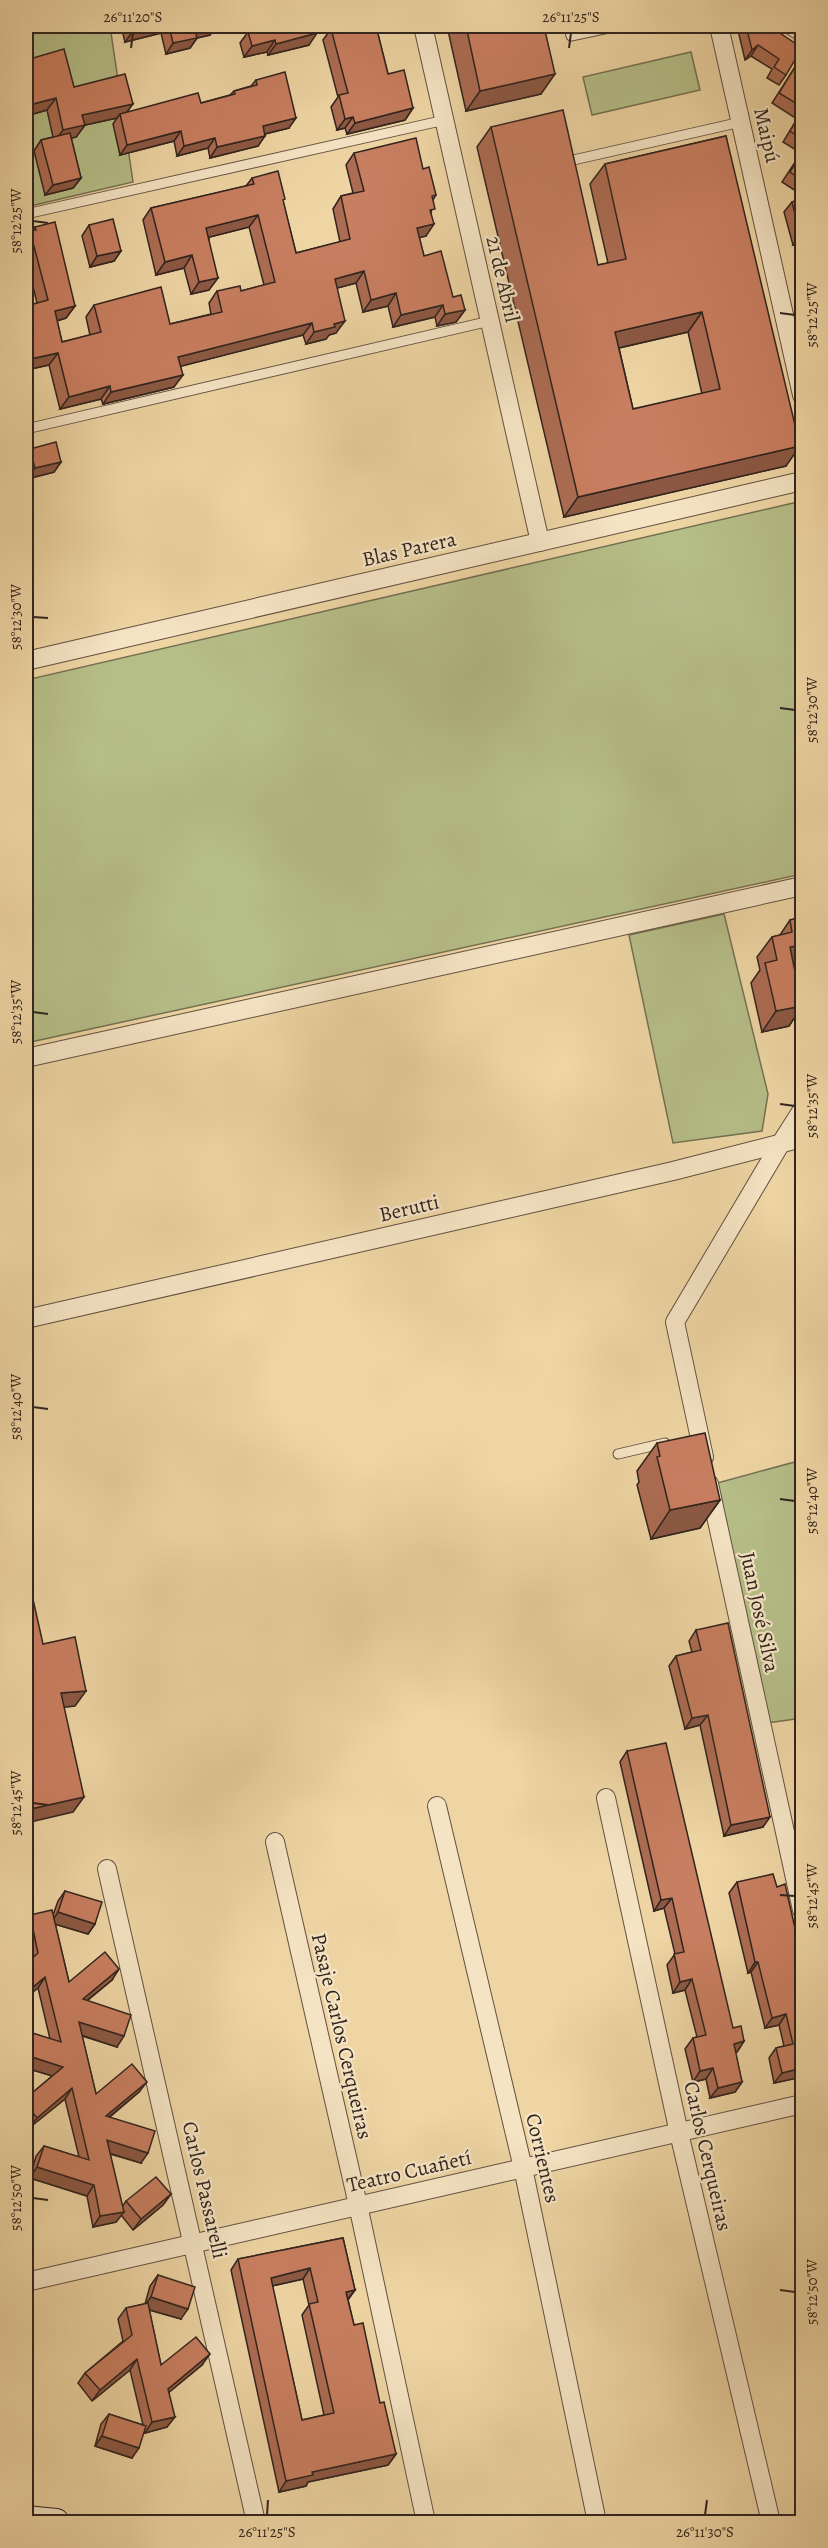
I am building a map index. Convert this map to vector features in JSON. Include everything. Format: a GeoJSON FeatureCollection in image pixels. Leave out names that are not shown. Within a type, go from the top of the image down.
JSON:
{"type":"FeatureCollection","features":[{"type":"Feature","properties":{"kind":"main road"},"geometry":{"type":"LineString","coordinates":[[26,2519],[56,2523]]}},
{"type":"Feature","properties":{"kind":"street","name":"21 de Abril"},"geometry":{"type":"LineString","coordinates":[[423,26],[540,542]]}},
{"type":"Feature","properties":{"kind":"street","name":"Maipú"},"geometry":{"type":"LineString","coordinates":[[719,26],[802,395]]}},
{"type":"Feature","properties":{"kind":"street"},"geometry":{"type":"LineString","coordinates":[[792,26],[802,32]]}},
{"type":"Feature","properties":{"kind":"street","name":"Blas Parera"},"geometry":{"type":"LineString","coordinates":[[26,661],[802,482]]}},
{"type":"Feature","properties":{"kind":"street"},"geometry":{"type":"LineString","coordinates":[[26,1058],[802,886]]}},
{"type":"Feature","properties":{"kind":"street"},"geometry":{"type":"LineString","coordinates":[[781,1143],[802,1110]]}},
{"type":"Feature","properties":{"kind":"street","name":"Berutti"},"geometry":{"type":"LineString","coordinates":[[26,1318],[673,1171],[802,1138]]}},
{"type":"Feature","properties":{"kind":"street","name":"Juan José Silva"},"geometry":{"type":"LineString","coordinates":[[781,1143],[675,1322],[693,1437],[802,1910]]}},
{"type":"Feature","properties":{"kind":"street","name":"Carlos Cerqueiras"},"geometry":{"type":"LineString","coordinates":[[606,1798],[679,2133],[771,2523]]}},
{"type":"Feature","properties":{"kind":"street","name":"Corrientes"},"geometry":{"type":"LineString","coordinates":[[437,1806],[523,2168],[597,2523]]}},
{"type":"Feature","properties":{"kind":"street","name":"Pasaje Carlos Cerqueiras"},"geometry":{"type":"LineString","coordinates":[[275,1842],[358,2205],[426,2523]]}},
{"type":"Feature","properties":{"kind":"street","name":"Carlos Passarelli"},"geometry":{"type":"LineString","coordinates":[[107,1869],[256,2523]]}},
{"type":"Feature","properties":{"kind":"street","name":"Teatro Cuañetí"},"geometry":{"type":"LineString","coordinates":[[26,2282],[802,2104]]}},
{"type":"Feature","properties":{"kind":"lane"},"geometry":{"type":"LineString","coordinates":[[569,27],[571,36],[618,26]]}},
{"type":"Feature","properties":{"kind":"lane"},"geometry":{"type":"LineString","coordinates":[[26,214],[444,120]]}},
{"type":"Feature","properties":{"kind":"lane"},"geometry":{"type":"LineString","coordinates":[[569,161],[741,122]]}},
{"type":"Feature","properties":{"kind":"lane"},"geometry":{"type":"LineString","coordinates":[[26,429],[490,321]]}},
{"type":"Feature","properties":{"kind":"lane"},"geometry":{"type":"LineString","coordinates":[[618,1454],[676,1441]]}},
{"type":"Feature","properties":{"kind":"green space"},"geometry":{"type":"Polygon","coordinates":[[[26,26],[110,26],[133,182],[26,207],[26,26]]]}},
{"type":"Feature","properties":{"kind":"green space"},"geometry":{"type":"Polygon","coordinates":[[[691,52],[700,90],[592,115],[583,77],[691,52]]]}},
{"type":"Feature","properties":{"kind":"green space"},"geometry":{"type":"Polygon","coordinates":[[[802,501],[802,874],[26,1043],[26,680],[802,501]]]}},
{"type":"Feature","properties":{"kind":"green space"},"geometry":{"type":"Polygon","coordinates":[[[724,914],[768,1094],[762,1131],[673,1143],[629,935],[724,914]]]}},
{"type":"Feature","properties":{"kind":"green space"},"geometry":{"type":"Polygon","coordinates":[[[802,1460],[802,1718],[760,1724],[710,1485],[802,1460]]]}},
{"type":"Feature","properties":{"kind":"building"},"geometry":{"type":"Polygon","coordinates":[[[131,26],[155,26],[133,31],[131,26]]]}},
{"type":"Feature","properties":{"kind":"building"},"geometry":{"type":"Polygon","coordinates":[[[169,26],[211,26],[195,30],[197,38],[173,43],[169,26]]]}},
{"type":"Feature","properties":{"kind":"building"},"geometry":{"type":"Polygon","coordinates":[[[274,26],[315,26],[317,33],[276,44],[275,40],[252,46],[248,32],[274,26]]]}},
{"type":"Feature","properties":{"kind":"building"},"geometry":{"type":"Polygon","coordinates":[[[343,26],[376,26],[388,74],[404,70],[413,108],[355,123],[353,117],[345,119],[339,95],[348,93],[331,29],[343,26]]]}},
{"type":"Feature","properties":{"kind":"building"},"geometry":{"type":"Polygon","coordinates":[[[466,26],[544,26],[555,74],[480,91],[466,26]]]}},
{"type":"Feature","properties":{"kind":"building"},"geometry":{"type":"Polygon","coordinates":[[[746,26],[771,26],[802,48],[786,75],[774,67],[779,59],[758,45],[752,50],[746,26]]]}},
{"type":"Feature","properties":{"kind":"building"},"geometry":{"type":"Polygon","coordinates":[[[64,49],[74,87],[125,74],[133,104],[82,115],[85,125],[63,130],[56,98],[33,104],[32,98],[26,100],[26,60],[64,49]]]}},
{"type":"Feature","properties":{"kind":"building"},"geometry":{"type":"Polygon","coordinates":[[[795,67],[802,71],[802,107],[779,93],[795,67]]]}},
{"type":"Feature","properties":{"kind":"building"},"geometry":{"type":"Polygon","coordinates":[[[285,72],[296,118],[263,126],[265,136],[217,147],[215,138],[184,146],[181,131],[127,145],[120,114],[198,93],[201,103],[235,94],[234,91],[257,85],[256,80],[285,72]]]}},
{"type":"Feature","properties":{"kind":"building"},"geometry":{"type":"Polygon","coordinates":[[[563,110],[598,265],[626,259],[605,164],[726,136],[800,446],[578,497],[491,127],[563,110]],[[702,312],[615,332],[633,409],[720,389],[702,312]]]}},
{"type":"Feature","properties":{"kind":"building"},"geometry":{"type":"Polygon","coordinates":[[[802,111],[802,139],[790,131],[802,111]]]}},
{"type":"Feature","properties":{"kind":"building"},"geometry":{"type":"Polygon","coordinates":[[[70,133],[81,178],[53,185],[41,140],[70,133]]]}},
{"type":"Feature","properties":{"kind":"building"},"geometry":{"type":"Polygon","coordinates":[[[416,138],[423,169],[429,167],[436,195],[432,196],[435,209],[430,210],[434,224],[417,228],[424,256],[441,251],[453,297],[461,295],[465,310],[445,314],[443,305],[401,315],[396,293],[371,300],[364,271],[335,279],[345,321],[334,324],[335,327],[314,332],[312,323],[178,357],[183,375],[111,392],[110,386],[69,397],[58,353],[26,360],[26,315],[32,314],[30,305],[48,300],[30,231],[36,230],[35,227],[55,222],[75,306],[55,311],[62,342],[101,332],[94,305],[161,287],[170,324],[222,312],[217,291],[240,286],[241,291],[275,282],[258,215],[206,228],[218,278],[199,282],[192,255],[165,262],[151,208],[254,184],[252,178],[278,171],[296,253],[350,239],[341,196],[364,191],[354,153],[416,138]]]}},
{"type":"Feature","properties":{"kind":"building"},"geometry":{"type":"Polygon","coordinates":[[[802,152],[802,180],[790,172],[802,152]]]}},
{"type":"Feature","properties":{"kind":"building"},"geometry":{"type":"Polygon","coordinates":[[[802,199],[802,234],[800,234],[792,202],[802,199]]]}},
{"type":"Feature","properties":{"kind":"building"},"geometry":{"type":"Polygon","coordinates":[[[113,219],[121,251],[97,256],[89,225],[113,219]]]}},
{"type":"Feature","properties":{"kind":"building"},"geometry":{"type":"Polygon","coordinates":[[[56,442],[61,462],[35,468],[30,449],[56,442]]]}},
{"type":"Feature","properties":{"kind":"building"},"geometry":{"type":"Polygon","coordinates":[[[802,917],[802,945],[790,947],[802,1006],[776,1011],[765,963],[777,960],[772,937],[792,932],[790,920],[802,917]]]}},
{"type":"Feature","properties":{"kind":"building"},"geometry":{"type":"Polygon","coordinates":[[[705,1433],[720,1500],[670,1510],[657,1457],[660,1456],[657,1443],[705,1433]]]}},
{"type":"Feature","properties":{"kind":"building"},"geometry":{"type":"Polygon","coordinates":[[[26,1568],[43,1644],[75,1637],[86,1691],[61,1693],[84,1797],[26,1810],[26,1568]]]}},
{"type":"Feature","properties":{"kind":"building"},"geometry":{"type":"Polygon","coordinates":[[[728,1623],[770,1817],[731,1825],[708,1715],[692,1718],[676,1656],[701,1650],[696,1630],[728,1623]]]}},
{"type":"Feature","properties":{"kind":"building"},"geometry":{"type":"Polygon","coordinates":[[[666,1743],[733,2028],[741,2026],[744,2041],[734,2044],[742,2082],[718,2088],[713,2068],[700,2071],[693,2038],[706,2035],[692,1979],[680,1982],[674,1954],[684,1952],[672,1898],[661,1900],[627,1751],[666,1743]]]}},
{"type":"Feature","properties":{"kind":"building"},"geometry":{"type":"Polygon","coordinates":[[[773,1874],[777,1887],[785,1884],[802,1959],[802,2068],[782,2073],[776,2048],[793,2044],[786,2014],[772,2018],[758,1962],[755,1962],[737,1882],[773,1874]]]}},
{"type":"Feature","properties":{"kind":"building"},"geometry":{"type":"Polygon","coordinates":[[[65,1891],[102,1902],[95,1924],[58,1912],[65,1891]]]}},
{"type":"Feature","properties":{"kind":"building"},"geometry":{"type":"Polygon","coordinates":[[[52,1910],[69,1982],[105,1952],[119,1969],[83,1999],[131,2015],[124,2036],[79,2022],[96,2094],[132,2064],[147,2082],[106,2116],[155,2131],[148,2153],[107,2140],[124,2212],[100,2216],[94,2185],[37,2167],[44,2146],[89,2160],[72,2088],[37,2118],[26,2104],[26,2098],[63,2067],[26,2055],[26,2031],[61,2042],[45,1977],[26,1993],[26,1964],[38,1953],[30,1915],[52,1910]]]}},
{"type":"Feature","properties":{"kind":"building"},"geometry":{"type":"Polygon","coordinates":[[[156,2177],[171,2194],[141,2219],[126,2201],[156,2177]]]}},
{"type":"Feature","properties":{"kind":"building"},"geometry":{"type":"Polygon","coordinates":[[[343,2238],[355,2290],[346,2292],[354,2325],[363,2323],[380,2403],[384,2402],[396,2454],[312,2472],[313,2475],[286,2481],[238,2259],[343,2238]],[[310,2268],[271,2278],[302,2420],[334,2413],[309,2304],[318,2302],[310,2268]]]}},
{"type":"Feature","properties":{"kind":"building"},"geometry":{"type":"Polygon","coordinates":[[[158,2275],[195,2287],[188,2309],[151,2297],[158,2275]]]}},
{"type":"Feature","properties":{"kind":"building"},"geometry":{"type":"Polygon","coordinates":[[[148,2303],[161,2365],[196,2337],[210,2354],[168,2389],[175,2417],[152,2422],[137,2359],[100,2390],[85,2373],[132,2335],[126,2308],[148,2303]]]}},
{"type":"Feature","properties":{"kind":"building"},"geometry":{"type":"Polygon","coordinates":[[[109,2414],[146,2426],[139,2448],[102,2436],[109,2414]]]}}]}
